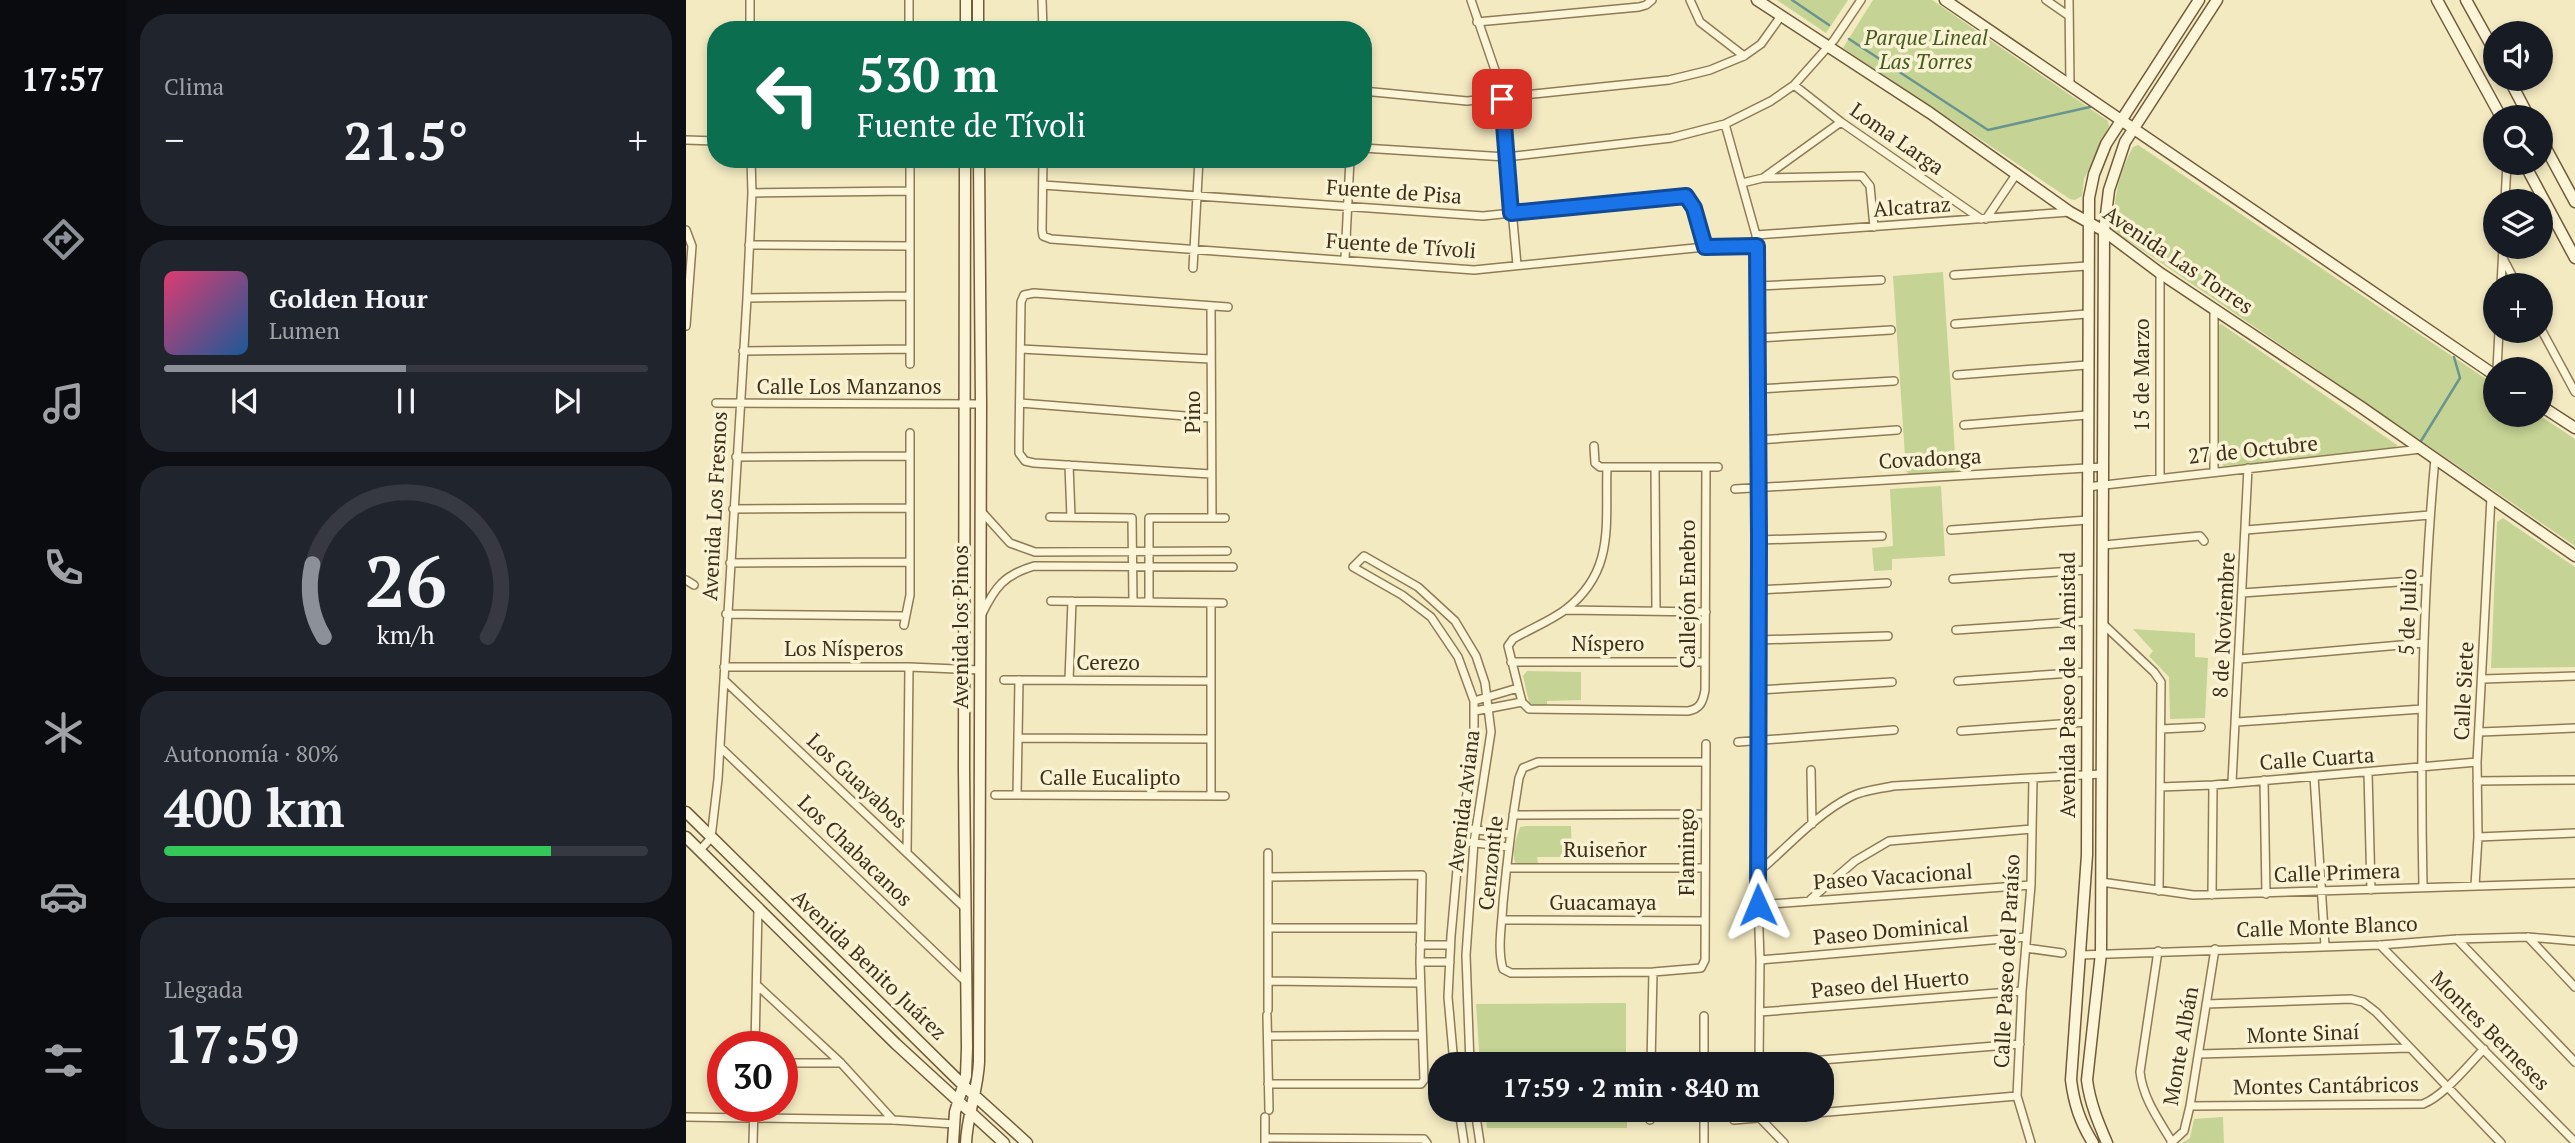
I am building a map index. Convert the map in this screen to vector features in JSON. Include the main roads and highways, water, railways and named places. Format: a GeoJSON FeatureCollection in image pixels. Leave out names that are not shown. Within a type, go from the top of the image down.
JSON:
{"type":"FeatureCollection","features":[{"type":"Feature","properties":{"kind":"waterway"},"geometry":{"type":"LineString","coordinates":[[1792,0],[1829,25]]}},
{"type":"Feature","properties":{"kind":"waterway"},"geometry":{"type":"LineString","coordinates":[[1849,39],[1988,130],[2090,107]]}},
{"type":"Feature","properties":{"kind":"waterway"},"geometry":{"type":"LineString","coordinates":[[2421,441],[2460,378],[2454,357]]}},
{"type":"Feature","properties":{"kind":"park label","name":"Parque Lineal Las Torres"},"geometry":{"type":"Point","coordinates":[1926,50]}}]}
